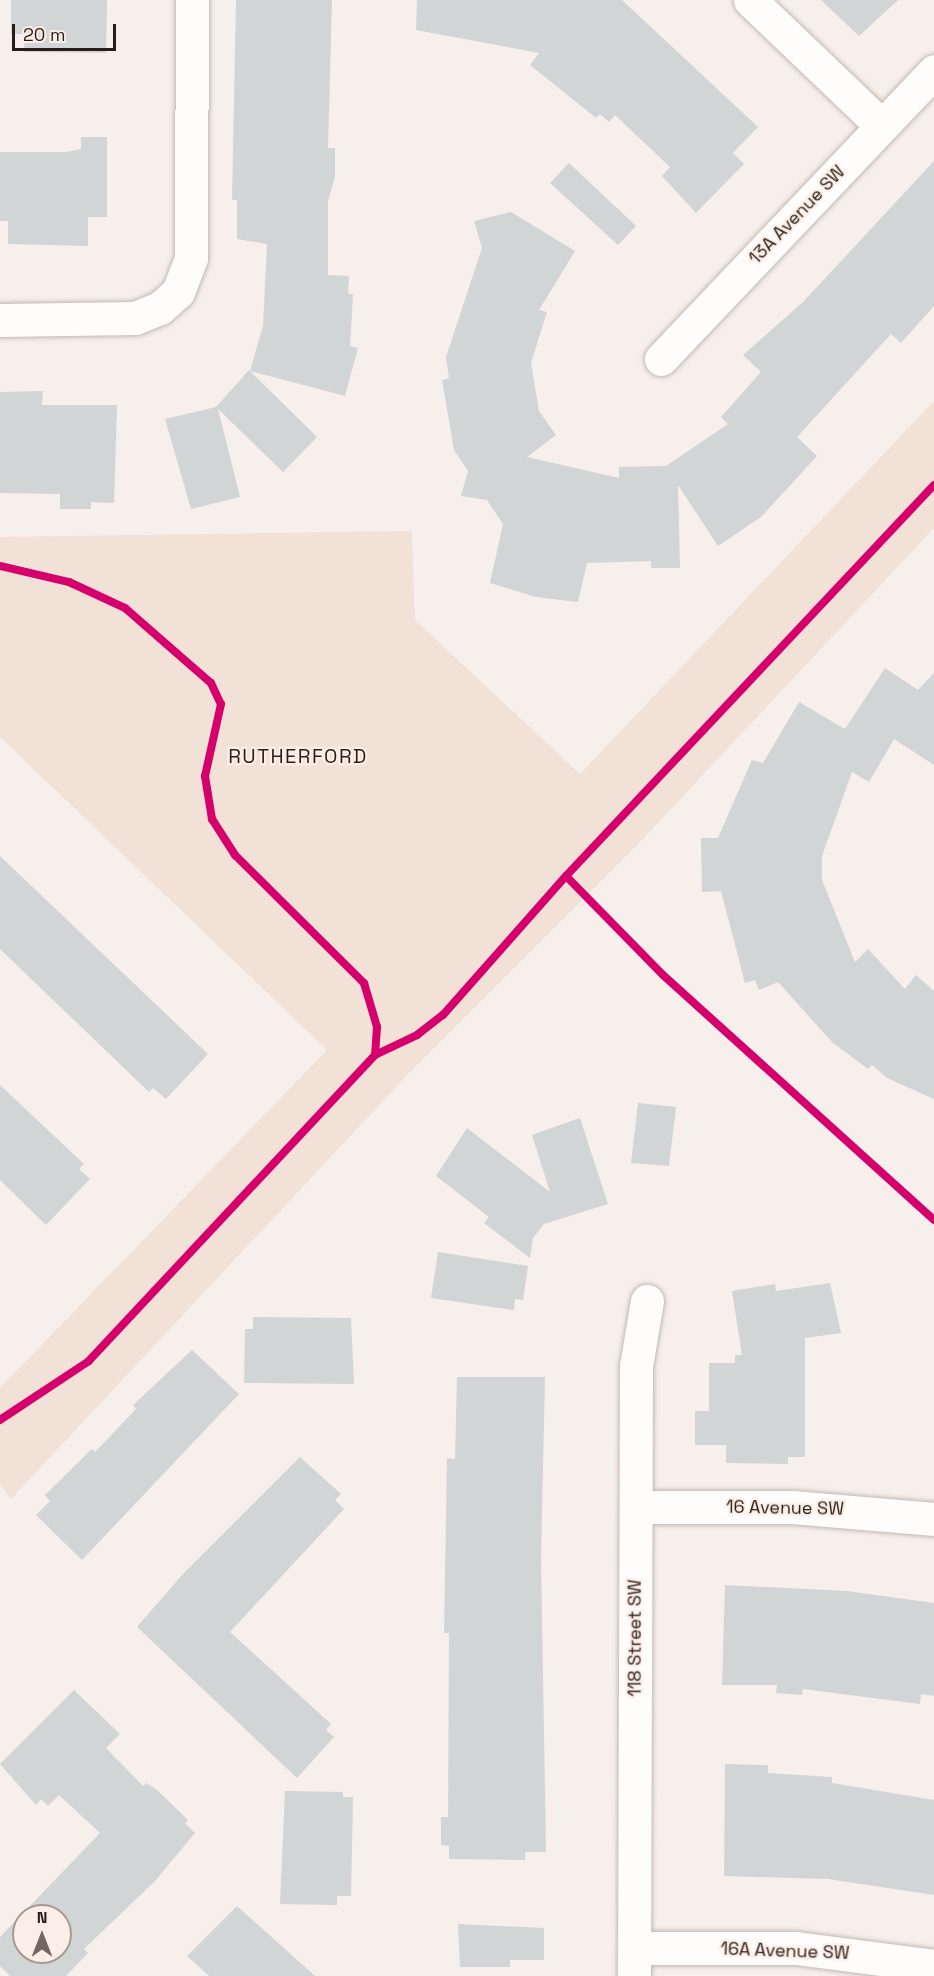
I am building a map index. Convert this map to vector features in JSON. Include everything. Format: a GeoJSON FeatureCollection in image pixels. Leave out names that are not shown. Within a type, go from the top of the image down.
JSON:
{"type":"FeatureCollection","features":[{"type":"Feature","properties":{"kind":"street"},"geometry":{"type":"LineString","coordinates":[[0,320],[135,318],[160,308],[183,285],[191,258],[192,0]]}},
{"type":"Feature","properties":{"kind":"street"},"geometry":{"type":"LineString","coordinates":[[750,0],[882,126]]}},
{"type":"Feature","properties":{"kind":"street","name":"13A Avenue SW"},"geometry":{"type":"LineString","coordinates":[[660,359],[934,71]]}},
{"type":"Feature","properties":{"kind":"street","name":"118 Street SW"},"geometry":{"type":"LineString","coordinates":[[635,1962],[636,1366],[647,1301]]}},
{"type":"Feature","properties":{"kind":"street","name":"16 Avenue SW"},"geometry":{"type":"LineString","coordinates":[[636,1507],[792,1507],[934,1519]]}},
{"type":"Feature","properties":{"kind":"street","name":"16A Avenue SW"},"geometry":{"type":"LineString","coordinates":[[635,1962],[796,1948],[934,1966]]}},
{"type":"Feature","properties":{"kind":"shaded area"},"geometry":{"type":"Polygon","coordinates":[[[934,401],[934,528],[640,842],[409,1073],[11,1499],[0,1485],[0,1388],[327,1050],[0,737],[0,537],[412,531],[415,620],[580,774],[934,401]]]}},
{"type":"Feature","properties":{"kind":"building"},"geometry":{"type":"Polygon","coordinates":[[[11,0],[107,0],[106,53],[24,52],[25,34],[11,34],[11,0]]]}},
{"type":"Feature","properties":{"kind":"building"},"geometry":{"type":"Polygon","coordinates":[[[236,0],[332,0],[328,148],[335,148],[335,177],[328,201],[328,275],[349,276],[348,294],[353,294],[350,346],[358,348],[345,396],[250,371],[263,326],[267,244],[237,239],[237,200],[232,200],[236,0]]]}},
{"type":"Feature","properties":{"kind":"building"},"geometry":{"type":"Polygon","coordinates":[[[417,0],[622,0],[758,127],[733,153],[744,164],[696,213],[662,176],[670,167],[615,115],[609,122],[600,114],[596,118],[530,65],[539,53],[416,30],[417,0]]]}},
{"type":"Feature","properties":{"kind":"building"},"geometry":{"type":"Polygon","coordinates":[[[821,0],[898,0],[859,36],[821,0]]]}},
{"type":"Feature","properties":{"kind":"building"},"geometry":{"type":"Polygon","coordinates":[[[81,137],[107,137],[107,217],[88,217],[88,246],[8,244],[8,221],[0,221],[0,152],[66,152],[81,149],[81,137]]]}},
{"type":"Feature","properties":{"kind":"building"},"geometry":{"type":"Polygon","coordinates":[[[934,161],[934,306],[901,343],[891,334],[797,437],[817,456],[761,517],[718,546],[678,485],[680,568],[651,568],[651,561],[587,563],[578,602],[536,597],[490,583],[503,524],[487,500],[461,496],[468,471],[454,450],[442,380],[449,378],[446,357],[482,248],[474,221],[511,212],[575,251],[539,310],[547,312],[531,363],[539,411],[556,435],[527,457],[619,478],[619,467],[666,466],[728,424],[721,417],[761,372],[743,355],[803,302],[934,161]]]}},
{"type":"Feature","properties":{"kind":"building"},"geometry":{"type":"Polygon","coordinates":[[[569,163],[636,226],[618,245],[550,183],[569,163]]]}},
{"type":"Feature","properties":{"kind":"building"},"geometry":{"type":"Polygon","coordinates":[[[249,370],[317,437],[283,472],[218,409],[240,497],[191,509],[165,419],[216,407],[249,370]]]}},
{"type":"Feature","properties":{"kind":"building"},"geometry":{"type":"Polygon","coordinates":[[[43,391],[42,405],[117,405],[114,503],[91,502],[91,509],[60,509],[60,494],[0,493],[0,392],[43,391]]]}},
{"type":"Feature","properties":{"kind":"building"},"geometry":{"type":"Polygon","coordinates":[[[885,668],[918,690],[934,673],[934,765],[894,739],[869,782],[852,772],[822,856],[822,880],[855,962],[868,949],[905,989],[916,975],[934,991],[934,1099],[887,1078],[872,1065],[868,1069],[832,1042],[778,982],[759,990],[755,980],[745,983],[721,891],[702,892],[701,838],[718,838],[752,760],[763,763],[799,702],[845,729],[885,668]]]}},
{"type":"Feature","properties":{"kind":"building"},"geometry":{"type":"Polygon","coordinates":[[[0,856],[208,1054],[166,1099],[153,1088],[149,1092],[0,949],[0,856]]]}},
{"type":"Feature","properties":{"kind":"building"},"geometry":{"type":"Polygon","coordinates":[[[0,1085],[84,1164],[79,1169],[90,1179],[46,1225],[0,1180],[0,1085]]]}},
{"type":"Feature","properties":{"kind":"building"},"geometry":{"type":"Polygon","coordinates":[[[638,1103],[676,1107],[669,1166],[631,1163],[638,1103]]]}},
{"type":"Feature","properties":{"kind":"building"},"geometry":{"type":"Polygon","coordinates":[[[580,1118],[608,1204],[544,1224],[533,1238],[530,1258],[484,1223],[489,1217],[436,1176],[467,1128],[550,1192],[532,1135],[580,1118]]]}},
{"type":"Feature","properties":{"kind":"building"},"geometry":{"type":"Polygon","coordinates":[[[438,1252],[528,1266],[523,1300],[515,1299],[514,1310],[431,1298],[438,1252]]]}},
{"type":"Feature","properties":{"kind":"building"},"geometry":{"type":"Polygon","coordinates":[[[830,1283],[841,1333],[805,1338],[805,1457],[788,1457],[788,1464],[726,1463],[726,1445],[695,1445],[695,1411],[709,1411],[709,1363],[735,1363],[735,1355],[742,1355],[732,1291],[775,1284],[776,1291],[830,1283]]]}},
{"type":"Feature","properties":{"kind":"building"},"geometry":{"type":"Polygon","coordinates":[[[253,1317],[351,1318],[354,1384],[244,1383],[245,1329],[253,1329],[253,1317]]]}},
{"type":"Feature","properties":{"kind":"building"},"geometry":{"type":"Polygon","coordinates":[[[192,1350],[239,1394],[82,1560],[36,1515],[50,1501],[45,1495],[92,1449],[95,1452],[136,1409],[133,1405],[192,1350]]]}},
{"type":"Feature","properties":{"kind":"building"},"geometry":{"type":"Polygon","coordinates":[[[457,1377],[545,1377],[541,1557],[546,1852],[525,1852],[525,1860],[449,1859],[449,1846],[441,1845],[441,1817],[448,1817],[449,1633],[444,1633],[447,1458],[455,1459],[457,1377]]]}},
{"type":"Feature","properties":{"kind":"building"},"geometry":{"type":"Polygon","coordinates":[[[300,1457],[341,1494],[335,1500],[344,1509],[230,1632],[331,1724],[326,1730],[334,1737],[297,1778],[137,1627],[182,1575],[300,1457]]]}},
{"type":"Feature","properties":{"kind":"building"},"geometry":{"type":"Polygon","coordinates":[[[725,1585],[847,1591],[934,1603],[934,1696],[921,1694],[920,1704],[803,1689],[802,1695],[776,1693],[777,1685],[722,1685],[725,1585]]]}},
{"type":"Feature","properties":{"kind":"building"},"geometry":{"type":"Polygon","coordinates":[[[74,1690],[120,1734],[106,1748],[143,1786],[146,1783],[156,1789],[188,1820],[185,1823],[195,1833],[155,1881],[84,1949],[88,1953],[66,1976],[10,1976],[0,1966],[0,1937],[12,1925],[12,1964],[72,1964],[72,1904],[32,1904],[100,1833],[59,1795],[48,1806],[41,1799],[36,1805],[0,1764],[74,1690]]]}},
{"type":"Feature","properties":{"kind":"building"},"geometry":{"type":"Polygon","coordinates":[[[725,1764],[768,1765],[768,1773],[832,1777],[832,1783],[934,1800],[934,1895],[828,1879],[724,1876],[725,1764]]]}},
{"type":"Feature","properties":{"kind":"building"},"geometry":{"type":"Polygon","coordinates":[[[285,1791],[343,1792],[343,1797],[353,1797],[351,1896],[337,1896],[337,1905],[280,1904],[285,1791]]]}},
{"type":"Feature","properties":{"kind":"building"},"geometry":{"type":"Polygon","coordinates":[[[237,1906],[315,1976],[209,1976],[187,1956],[237,1906]]]}},
{"type":"Feature","properties":{"kind":"building"},"geometry":{"type":"Polygon","coordinates":[[[458,1924],[544,1928],[544,1960],[510,1960],[510,1967],[460,1967],[458,1924]]]}},
{"type":"Feature","properties":{"kind":"cycle path"},"geometry":{"type":"LineString","coordinates":[[375,1055],[417,1035],[443,1015],[566,876],[934,485]]}},
{"type":"Feature","properties":{"kind":"cycle path"},"geometry":{"type":"LineString","coordinates":[[0,566],[69,582],[125,608],[211,683],[221,704],[205,776],[212,819],[235,855],[364,983],[377,1027],[375,1055],[89,1361],[0,1420]]}},
{"type":"Feature","properties":{"kind":"cycle path"},"geometry":{"type":"LineString","coordinates":[[566,876],[663,975],[934,1220]]}},
{"type":"Feature","properties":{"kind":"district","name":"RUTHERFORD"},"geometry":{"type":"Point","coordinates":[298,756]}}]}
